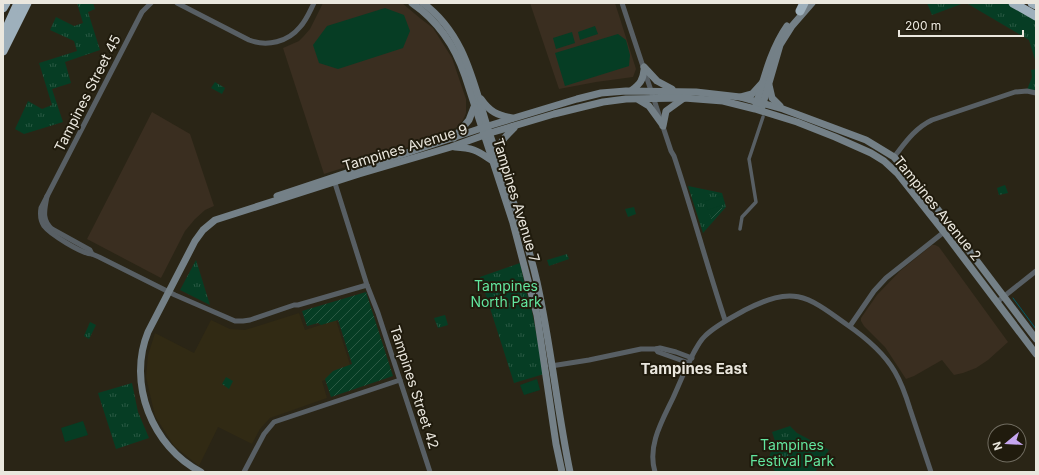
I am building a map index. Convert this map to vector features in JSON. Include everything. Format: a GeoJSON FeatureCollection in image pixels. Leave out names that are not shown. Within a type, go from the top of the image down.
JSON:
{"type":"FeatureCollection","features":[{"type":"Feature","properties":{"kind":"highway"},"geometry":{"type":"LineString","coordinates":[[3,8],[6,3]]}},
{"type":"Feature","properties":{"kind":"highway"},"geometry":{"type":"LineString","coordinates":[[3,36],[18,3]]}},
{"type":"Feature","properties":{"kind":"highway"},"geometry":{"type":"LineString","coordinates":[[3,51],[27,3]]}},
{"type":"Feature","properties":{"kind":"highway"},"geometry":{"type":"LineString","coordinates":[[1013,3],[1036,16]]}},
{"type":"Feature","properties":{"kind":"highway"},"geometry":{"type":"LineString","coordinates":[[1032,3],[1036,5]]}},
{"type":"Feature","properties":{"kind":"main road","name":"Tampines Avenue 7"},"geometry":{"type":"LineString","coordinates":[[412,3],[435,23],[450,44],[462,67],[474,105],[486,131]]}},
{"type":"Feature","properties":{"kind":"main road","name":"Tampines Avenue 7"},"geometry":{"type":"LineString","coordinates":[[423,3],[438,16],[457,41],[469,67],[522,254],[549,366],[570,472]]}},
{"type":"Feature","properties":{"kind":"main road"},"geometry":{"type":"LineString","coordinates":[[740,97],[752,94],[766,82],[780,45],[792,26],[812,3]]}},
{"type":"Feature","properties":{"kind":"main road"},"geometry":{"type":"LineString","coordinates":[[760,112],[760,102],[776,43],[784,30],[803,6]]}},
{"type":"Feature","properties":{"kind":"main road"},"geometry":{"type":"LineString","coordinates":[[631,91],[641,83],[644,69]]}},
{"type":"Feature","properties":{"kind":"main road"},"geometry":{"type":"LineString","coordinates":[[644,69],[663,86],[678,91]]}},
{"type":"Feature","properties":{"kind":"main road"},"geometry":{"type":"LineString","coordinates":[[766,82],[772,98],[783,109]]}},
{"type":"Feature","properties":{"kind":"main road","name":"Tampines Avenue 2"},"geometry":{"type":"LineString","coordinates":[[486,131],[514,118],[601,93],[650,90],[706,92],[740,97],[783,109],[854,135],[866,140],[894,157],[933,203],[1036,339]]}},
{"type":"Feature","properties":{"kind":"main road"},"geometry":{"type":"LineString","coordinates":[[477,94],[489,110],[497,114],[514,118]]}},
{"type":"Feature","properties":{"kind":"main road","name":"Tampines Avenue 2"},"geometry":{"type":"LineString","coordinates":[[486,131],[515,126],[554,114],[604,102],[653,98],[684,98],[718,101],[760,112],[835,137],[871,153],[884,161],[898,174],[944,232],[1034,352]]}},
{"type":"Feature","properties":{"kind":"main road"},"geometry":{"type":"LineString","coordinates":[[662,125],[666,111],[684,98]]}},
{"type":"Feature","properties":{"kind":"main road"},"geometry":{"type":"LineString","coordinates":[[635,99],[644,102],[649,106],[662,125]]}},
{"type":"Feature","properties":{"kind":"main road"},"geometry":{"type":"LineString","coordinates":[[453,139],[473,114],[474,105]]}},
{"type":"Feature","properties":{"kind":"main road"},"geometry":{"type":"LineString","coordinates":[[451,147],[473,149],[495,158],[499,146],[507,134],[515,126]]}},
{"type":"Feature","properties":{"kind":"main road","name":"Tampines Avenue 9"},"geometry":{"type":"LineString","coordinates":[[192,472],[172,457],[156,438],[146,420],[139,395],[137,370],[140,344],[147,326],[196,238],[208,225],[216,220],[453,139],[486,131]]}},
{"type":"Feature","properties":{"kind":"main road","name":"Tampines Avenue 9"},"geometry":{"type":"LineString","coordinates":[[334,180],[451,147],[486,131]]}},
{"type":"Feature","properties":{"kind":"main road"},"geometry":{"type":"LineString","coordinates":[[854,135],[857,141],[871,153]]}},
{"type":"Feature","properties":{"kind":"main road","name":"Tampines Avenue 9"},"geometry":{"type":"LineString","coordinates":[[167,291],[148,332],[144,345],[141,369],[142,388],[150,418],[160,437],[179,457],[201,472]]}},
{"type":"Feature","properties":{"kind":"main road"},"geometry":{"type":"LineString","coordinates":[[1030,331],[1027,334],[1027,338],[1034,352]]}},
{"type":"Feature","properties":{"kind":"main road","name":"Tampines Avenue 7"},"geometry":{"type":"LineString","coordinates":[[549,366],[550,407],[562,472]]}},
{"type":"Feature","properties":{"kind":"street","name":"Tampines Street 45"},"geometry":{"type":"LineString","coordinates":[[151,3],[142,12],[43,202],[40,212],[41,220],[44,226],[50,232],[88,254],[92,254],[216,314],[226,322],[242,324],[295,309],[298,306],[367,285]]}},
{"type":"Feature","properties":{"kind":"street"},"geometry":{"type":"LineString","coordinates":[[177,3],[249,40],[258,43],[267,43],[282,40],[296,32],[302,26],[314,3]]}},
{"type":"Feature","properties":{"kind":"street"},"geometry":{"type":"LineString","coordinates":[[622,3],[650,90],[674,156],[691,215],[693,217],[725,320]]}},
{"type":"Feature","properties":{"kind":"street"},"geometry":{"type":"LineString","coordinates":[[894,157],[910,136],[932,120],[1015,92],[1027,91],[1036,93]]}},
{"type":"Feature","properties":{"kind":"street"},"geometry":{"type":"LineString","coordinates":[[740,229],[742,217],[756,202],[749,159],[760,112]]}},
{"type":"Feature","properties":{"kind":"street","name":"Tampines Street 42"},"geometry":{"type":"LineString","coordinates":[[334,180],[429,472]]}},
{"type":"Feature","properties":{"kind":"street"},"geometry":{"type":"LineString","coordinates":[[850,326],[886,278],[944,232]]}},
{"type":"Feature","properties":{"kind":"street"},"geometry":{"type":"LineString","coordinates":[[997,302],[1036,271]]}},
{"type":"Feature","properties":{"kind":"street"},"geometry":{"type":"LineString","coordinates":[[655,472],[653,457],[656,437],[660,424],[690,361],[704,336],[725,320],[769,299],[791,296],[804,297],[818,304],[850,326],[878,351],[895,372],[904,390],[931,472]]}},
{"type":"Feature","properties":{"kind":"street"},"geometry":{"type":"LineString","coordinates":[[549,366],[589,360],[636,350],[656,349],[658,352],[690,361]]}},
{"type":"Feature","properties":{"kind":"street"},"geometry":{"type":"LineString","coordinates":[[244,472],[264,434],[274,422],[399,380]]}},
{"type":"Feature","properties":{"kind":"shaded area"},"geometry":{"type":"Polygon","coordinates":[[[323,3],[402,3],[433,28],[452,58],[466,99],[466,113],[463,120],[457,127],[427,139],[424,142],[324,174],[283,48],[299,41],[303,37],[310,29],[323,3]]]}},
{"type":"Feature","properties":{"kind":"shaded area"},"geometry":{"type":"Polygon","coordinates":[[[530,3],[615,3],[636,69],[633,77],[559,89],[530,3]]]}},
{"type":"Feature","properties":{"kind":"shaded area"},"geometry":{"type":"Polygon","coordinates":[[[152,112],[190,134],[214,206],[205,210],[185,231],[161,278],[87,239],[152,112]]]}},
{"type":"Feature","properties":{"kind":"shaded area"},"geometry":{"type":"Polygon","coordinates":[[[932,245],[939,247],[1008,342],[988,360],[976,368],[963,373],[954,375],[942,360],[906,379],[885,347],[864,326],[861,318],[877,295],[900,271],[932,245]]]}},
{"type":"Feature","properties":{"kind":"shaded area"},"geometry":{"type":"Polygon","coordinates":[[[299,313],[305,330],[336,320],[352,371],[322,381],[327,398],[270,418],[260,429],[252,444],[218,427],[199,466],[174,446],[155,416],[146,377],[148,355],[155,333],[194,353],[211,320],[230,329],[245,330],[299,313]]]}},
{"type":"Feature","properties":{"kind":"green space"},"geometry":{"type":"Polygon","coordinates":[[[77,3],[93,3],[95,9],[88,12],[100,50],[65,62],[71,83],[52,89],[63,122],[24,134],[15,129],[28,101],[42,109],[52,105],[39,63],[77,51],[74,41],[50,30],[56,17],[74,26],[83,23],[77,3]]]}},
{"type":"Feature","properties":{"kind":"green space"},"geometry":{"type":"Polygon","coordinates":[[[927,3],[964,3],[932,15],[927,3]]]}},
{"type":"Feature","properties":{"kind":"green space"},"geometry":{"type":"Polygon","coordinates":[[[964,3],[1008,3],[1036,20],[1036,63],[1029,40],[964,3]]]}},
{"type":"Feature","properties":{"kind":"green space"},"geometry":{"type":"Polygon","coordinates":[[[385,8],[404,15],[410,31],[403,48],[338,69],[319,63],[313,45],[327,26],[385,8]]]}},
{"type":"Feature","properties":{"kind":"green space"},"geometry":{"type":"Polygon","coordinates":[[[595,26],[598,34],[580,40],[578,32],[595,26]]]}},
{"type":"Feature","properties":{"kind":"green space"},"geometry":{"type":"Polygon","coordinates":[[[572,32],[575,43],[556,49],[553,38],[572,32]]]}},
{"type":"Feature","properties":{"kind":"green space"},"geometry":{"type":"Polygon","coordinates":[[[618,34],[626,40],[630,55],[629,66],[565,86],[555,53],[618,34]]]}},
{"type":"Feature","properties":{"kind":"green space"},"geometry":{"type":"Polygon","coordinates":[[[1036,69],[1036,93],[1027,90],[1032,77],[1031,70],[1036,69]]]}},
{"type":"Feature","properties":{"kind":"green space"},"geometry":{"type":"Polygon","coordinates":[[[215,82],[225,88],[222,94],[211,88],[215,82]]]}},
{"type":"Feature","properties":{"kind":"green space"},"geometry":{"type":"Polygon","coordinates":[[[1005,185],[1008,193],[999,195],[997,188],[1005,185]]]}},
{"type":"Feature","properties":{"kind":"green space"},"geometry":{"type":"Polygon","coordinates":[[[688,186],[722,193],[726,207],[703,233],[688,186]]]}},
{"type":"Feature","properties":{"kind":"green space"},"geometry":{"type":"Polygon","coordinates":[[[722,196],[725,204],[708,210],[705,201],[722,196]]]}},
{"type":"Feature","properties":{"kind":"green space"},"geometry":{"type":"Polygon","coordinates":[[[634,207],[636,214],[628,217],[625,209],[634,207]]]}},
{"type":"Feature","properties":{"kind":"green space"},"geometry":{"type":"Polygon","coordinates":[[[725,207],[712,221],[709,212],[725,207]]]}},
{"type":"Feature","properties":{"kind":"green space"},"geometry":{"type":"Polygon","coordinates":[[[567,254],[569,259],[549,266],[547,260],[567,254]]]}},
{"type":"Feature","properties":{"kind":"green space"},"geometry":{"type":"Polygon","coordinates":[[[196,260],[210,305],[180,290],[196,260]]]}},
{"type":"Feature","properties":{"kind":"green space","name":"Tampines North Park"},"geometry":{"type":"Polygon","coordinates":[[[520,263],[531,306],[544,374],[514,383],[480,277],[520,263]]]}},
{"type":"Feature","properties":{"kind":"green space"},"geometry":{"type":"Polygon","coordinates":[[[366,292],[393,376],[331,397],[325,379],[333,371],[352,364],[338,320],[321,325],[318,323],[307,326],[302,311],[366,292]]]}},
{"type":"Feature","properties":{"kind":"green space"},"geometry":{"type":"Polygon","coordinates":[[[445,315],[448,325],[438,328],[434,318],[445,315]]]}},
{"type":"Feature","properties":{"kind":"green space"},"geometry":{"type":"Polygon","coordinates":[[[90,322],[96,325],[89,339],[84,336],[90,322]]]}},
{"type":"Feature","properties":{"kind":"green space"},"geometry":{"type":"Polygon","coordinates":[[[226,377],[233,381],[229,389],[222,384],[226,377]]]}},
{"type":"Feature","properties":{"kind":"green space"},"geometry":{"type":"Polygon","coordinates":[[[537,379],[540,390],[524,395],[520,385],[537,379]]]}},
{"type":"Feature","properties":{"kind":"green space"},"geometry":{"type":"Polygon","coordinates":[[[132,383],[138,412],[149,438],[116,449],[98,393],[132,383]]]}},
{"type":"Feature","properties":{"kind":"green space"},"geometry":{"type":"Polygon","coordinates":[[[83,421],[88,435],[65,442],[61,428],[83,421]]]}},
{"type":"Feature","properties":{"kind":"green space","name":"Tampines Festival Park"},"geometry":{"type":"Polygon","coordinates":[[[790,426],[797,433],[829,450],[816,470],[817,472],[775,472],[769,457],[775,441],[772,432],[790,426]]]}},
{"type":"Feature","properties":{"kind":"waterway"},"geometry":{"type":"LineString","coordinates":[[1013,298],[1036,329]]}},
{"type":"Feature","properties":{"kind":"district","name":"Tampines East"},"geometry":{"type":"Point","coordinates":[694,368]}}]}
